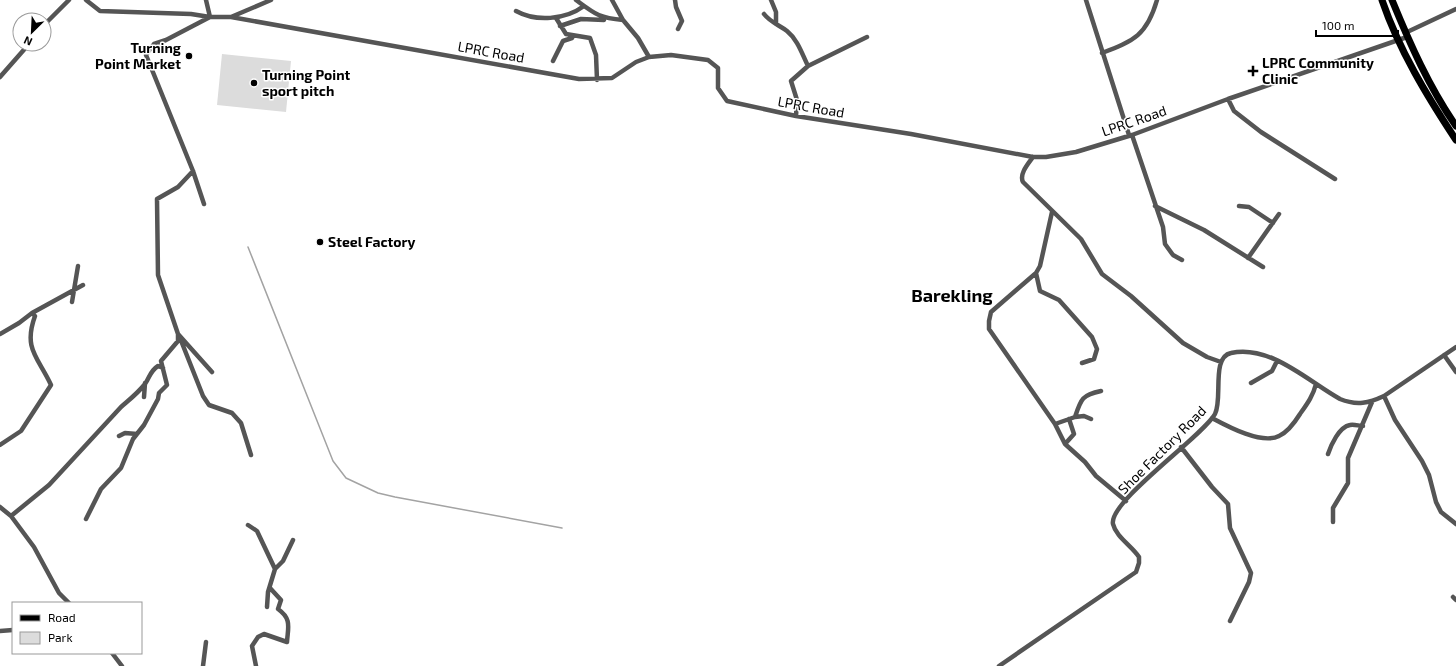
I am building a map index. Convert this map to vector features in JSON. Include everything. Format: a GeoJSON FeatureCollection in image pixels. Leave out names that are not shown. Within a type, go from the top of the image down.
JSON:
{"type":"FeatureCollection","features":[{"type":"Feature","properties":{"kind":"main road"},"geometry":{"type":"LineString","coordinates":[[1382,0],[1398,40],[1426,93],[1456,140]]}},
{"type":"Feature","properties":{"kind":"main road"},"geometry":{"type":"LineString","coordinates":[[1392,0],[1406,35],[1432,88],[1456,126]]}},
{"type":"Feature","properties":{"kind":"street"},"geometry":{"type":"LineString","coordinates":[[52,17],[69,0]]}},
{"type":"Feature","properties":{"kind":"street"},"geometry":{"type":"LineString","coordinates":[[86,0],[100,12],[191,14],[210,17],[231,17],[271,0]]}},
{"type":"Feature","properties":{"kind":"street"},"geometry":{"type":"LineString","coordinates":[[206,0],[210,17]]}},
{"type":"Feature","properties":{"kind":"street"},"geometry":{"type":"LineString","coordinates":[[576,0],[596,15],[611,20],[621,20]]}},
{"type":"Feature","properties":{"kind":"street"},"geometry":{"type":"LineString","coordinates":[[612,0],[621,20],[638,38],[649,57]]}},
{"type":"Feature","properties":{"kind":"street"},"geometry":{"type":"LineString","coordinates":[[675,0],[676,8],[682,21],[678,29]]}},
{"type":"Feature","properties":{"kind":"street"},"geometry":{"type":"LineString","coordinates":[[770,0],[776,12],[776,24]]}},
{"type":"Feature","properties":{"kind":"street"},"geometry":{"type":"LineString","coordinates":[[1086,0],[1102,53],[1163,227],[1168,250],[1182,260]]}},
{"type":"Feature","properties":{"kind":"street"},"geometry":{"type":"LineString","coordinates":[[1102,53],[1128,43],[1143,32],[1152,17],[1157,0]]}},
{"type":"Feature","properties":{"kind":"street"},"geometry":{"type":"LineString","coordinates":[[516,10],[530,18],[556,18],[576,12],[584,6]]}},
{"type":"Feature","properties":{"kind":"street","name":"LPRC Road"},"geometry":{"type":"LineString","coordinates":[[231,17],[579,79],[597,80],[612,78],[636,62],[649,57],[671,55],[708,60],[718,68],[718,88],[727,101],[796,116],[911,134],[1033,157],[1062,155],[1131,135],[1228,99],[1398,40],[1456,9]]}},
{"type":"Feature","properties":{"kind":"street"},"geometry":{"type":"LineString","coordinates":[[764,14],[788,32],[797,43],[808,66]]}},
{"type":"Feature","properties":{"kind":"street"},"geometry":{"type":"LineString","coordinates":[[204,204],[193,171],[146,55],[154,44],[166,40],[210,17]]}},
{"type":"Feature","properties":{"kind":"street"},"geometry":{"type":"LineString","coordinates":[[556,18],[560,26],[564,28],[566,34],[590,38],[596,55],[597,80]]}},
{"type":"Feature","properties":{"kind":"street"},"geometry":{"type":"LineString","coordinates":[[560,26],[580,19],[613,22],[621,20]]}},
{"type":"Feature","properties":{"kind":"street"},"geometry":{"type":"LineString","coordinates":[[553,61],[563,41],[572,38],[573,36]]}},
{"type":"Feature","properties":{"kind":"street"},"geometry":{"type":"LineString","coordinates":[[796,116],[797,100],[792,89],[792,81],[808,66],[867,37]]}},
{"type":"Feature","properties":{"kind":"street"},"geometry":{"type":"LineString","coordinates":[[0,77],[22,52]]}},
{"type":"Feature","properties":{"kind":"street"},"geometry":{"type":"LineString","coordinates":[[1228,99],[1234,111],[1261,132],[1335,179]]}},
{"type":"Feature","properties":{"kind":"street"},"geometry":{"type":"LineString","coordinates":[[1033,157],[1024,172],[1022,180],[1080,239],[1102,274],[1131,296],[1183,343],[1207,357],[1221,362],[1230,353],[1246,352],[1264,355],[1294,368],[1316,384],[1348,403],[1361,404],[1372,402],[1384,396],[1456,347]]}},
{"type":"Feature","properties":{"kind":"street"},"geometry":{"type":"LineString","coordinates":[[193,171],[178,186],[157,199],[158,275],[178,334],[203,396],[209,404],[232,413],[241,423],[251,455]]}},
{"type":"Feature","properties":{"kind":"street"},"geometry":{"type":"LineString","coordinates":[[1155,206],[1204,230],[1263,267]]}},
{"type":"Feature","properties":{"kind":"street"},"geometry":{"type":"LineString","coordinates":[[1239,206],[1248,207],[1273,223]]}},
{"type":"Feature","properties":{"kind":"street"},"geometry":{"type":"LineString","coordinates":[[1052,212],[1040,266],[1036,273],[992,312],[989,321],[989,328],[999,346],[1055,424],[1065,444],[1085,462],[1096,476],[1126,501]]}},
{"type":"Feature","properties":{"kind":"street"},"geometry":{"type":"LineString","coordinates":[[1248,258],[1279,214]]}},
{"type":"Feature","properties":{"kind":"street"},"geometry":{"type":"LineString","coordinates":[[72,302],[78,266]]}},
{"type":"Feature","properties":{"kind":"street"},"geometry":{"type":"LineString","coordinates":[[1036,273],[1040,291],[1059,300],[1096,344],[1097,349],[1094,359],[1082,363]]}},
{"type":"Feature","properties":{"kind":"street"},"geometry":{"type":"LineString","coordinates":[[0,334],[19,323],[32,312],[83,285]]}},
{"type":"Feature","properties":{"kind":"street"},"geometry":{"type":"LineString","coordinates":[[0,445],[20,431],[51,385],[32,352],[29,341],[30,330],[35,316],[32,312]]}},
{"type":"Feature","properties":{"kind":"street"},"geometry":{"type":"LineString","coordinates":[[86,519],[101,489],[121,468],[137,434],[158,399],[159,393],[167,385],[161,360],[178,341],[178,334]]}},
{"type":"Feature","properties":{"kind":"street"},"geometry":{"type":"LineString","coordinates":[[178,334],[212,372]]}},
{"type":"Feature","properties":{"kind":"street"},"geometry":{"type":"LineString","coordinates":[[1444,355],[1456,372]]}},
{"type":"Feature","properties":{"kind":"street"},"geometry":{"type":"LineString","coordinates":[[1250,383],[1272,371],[1277,361]]}},
{"type":"Feature","properties":{"kind":"street","name":"Shoe Factory Road"},"geometry":{"type":"LineString","coordinates":[[999,666],[1136,572],[1139,557],[1134,549],[1120,535],[1113,522],[1116,512],[1159,466],[1212,418],[1217,408],[1219,392],[1218,376],[1221,362]]}},
{"type":"Feature","properties":{"kind":"street"},"geometry":{"type":"LineString","coordinates":[[11,516],[49,484],[121,407],[134,396],[154,369],[158,366],[163,368]]}},
{"type":"Feature","properties":{"kind":"street"},"geometry":{"type":"LineString","coordinates":[[144,397],[145,383]]}},
{"type":"Feature","properties":{"kind":"street"},"geometry":{"type":"LineString","coordinates":[[1212,418],[1236,430],[1263,438],[1278,437],[1294,423],[1308,402],[1316,384]]}},
{"type":"Feature","properties":{"kind":"street"},"geometry":{"type":"LineString","coordinates":[[1075,417],[1081,399],[1101,391]]}},
{"type":"Feature","properties":{"kind":"street"},"geometry":{"type":"LineString","coordinates":[[1384,396],[1395,420],[1422,461],[1429,475],[1436,502],[1441,512],[1456,524]]}},
{"type":"Feature","properties":{"kind":"street"},"geometry":{"type":"LineString","coordinates":[[1333,522],[1333,508],[1348,483],[1348,458],[1372,402]]}},
{"type":"Feature","properties":{"kind":"street"},"geometry":{"type":"LineString","coordinates":[[1055,424],[1075,417],[1084,416],[1091,419]]}},
{"type":"Feature","properties":{"kind":"street"},"geometry":{"type":"LineString","coordinates":[[1065,444],[1074,434],[1070,419]]}},
{"type":"Feature","properties":{"kind":"street"},"geometry":{"type":"LineString","coordinates":[[1328,454],[1337,436],[1345,428],[1350,425],[1363,426]]}},
{"type":"Feature","properties":{"kind":"street"},"geometry":{"type":"LineString","coordinates":[[120,436],[125,433],[137,434]]}},
{"type":"Feature","properties":{"kind":"street"},"geometry":{"type":"LineString","coordinates":[[1181,447],[1212,487],[1228,504],[1230,528],[1250,568],[1249,582],[1230,621]]}},
{"type":"Feature","properties":{"kind":"street"},"geometry":{"type":"LineString","coordinates":[[0,507],[11,516],[34,547],[59,593],[66,602]]}},
{"type":"Feature","properties":{"kind":"street"},"geometry":{"type":"LineString","coordinates":[[248,525],[257,531],[275,569]]}},
{"type":"Feature","properties":{"kind":"street"},"geometry":{"type":"LineString","coordinates":[[267,606],[268,592],[275,569],[283,561],[293,540]]}},
{"type":"Feature","properties":{"kind":"street"},"geometry":{"type":"LineString","coordinates":[[256,666],[252,646],[258,637],[264,634],[287,642],[286,615],[278,610],[281,600],[270,588]]}},
{"type":"Feature","properties":{"kind":"street"},"geometry":{"type":"LineString","coordinates":[[0,631],[12,630]]}},
{"type":"Feature","properties":{"kind":"street"},"geometry":{"type":"LineString","coordinates":[[203,666],[206,642]]}},
{"type":"Feature","properties":{"kind":"street"},"geometry":{"type":"LineString","coordinates":[[113,654],[122,666]]}},
{"type":"Feature","properties":{"kind":"green space","name":"Turning Point sport pitch"},"geometry":{"type":"Polygon","coordinates":[[[222,54],[291,61],[286,112],[217,105],[222,54]]]}},
{"type":"Feature","properties":{"kind":"waterway"},"geometry":{"type":"LineString","coordinates":[[248,247],[333,461],[346,478],[378,493],[395,497],[562,528]]}},
{"type":"Feature","properties":{"kind":"place","name":"Turning Point Market"},"geometry":{"type":"Point","coordinates":[189,56]}},
{"type":"Feature","properties":{"kind":"place","name":"LPRC Community Clinic"},"geometry":{"type":"Point","coordinates":[1253,71]}},
{"type":"Feature","properties":{"kind":"place","name":"Turning Point sport pitch"},"geometry":{"type":"Point","coordinates":[254,83]}},
{"type":"Feature","properties":{"kind":"place","name":"Steel Factory"},"geometry":{"type":"Point","coordinates":[320,242]}},
{"type":"Feature","properties":{"kind":"district","name":"Barekling"},"geometry":{"type":"Point","coordinates":[952,296]}}]}
